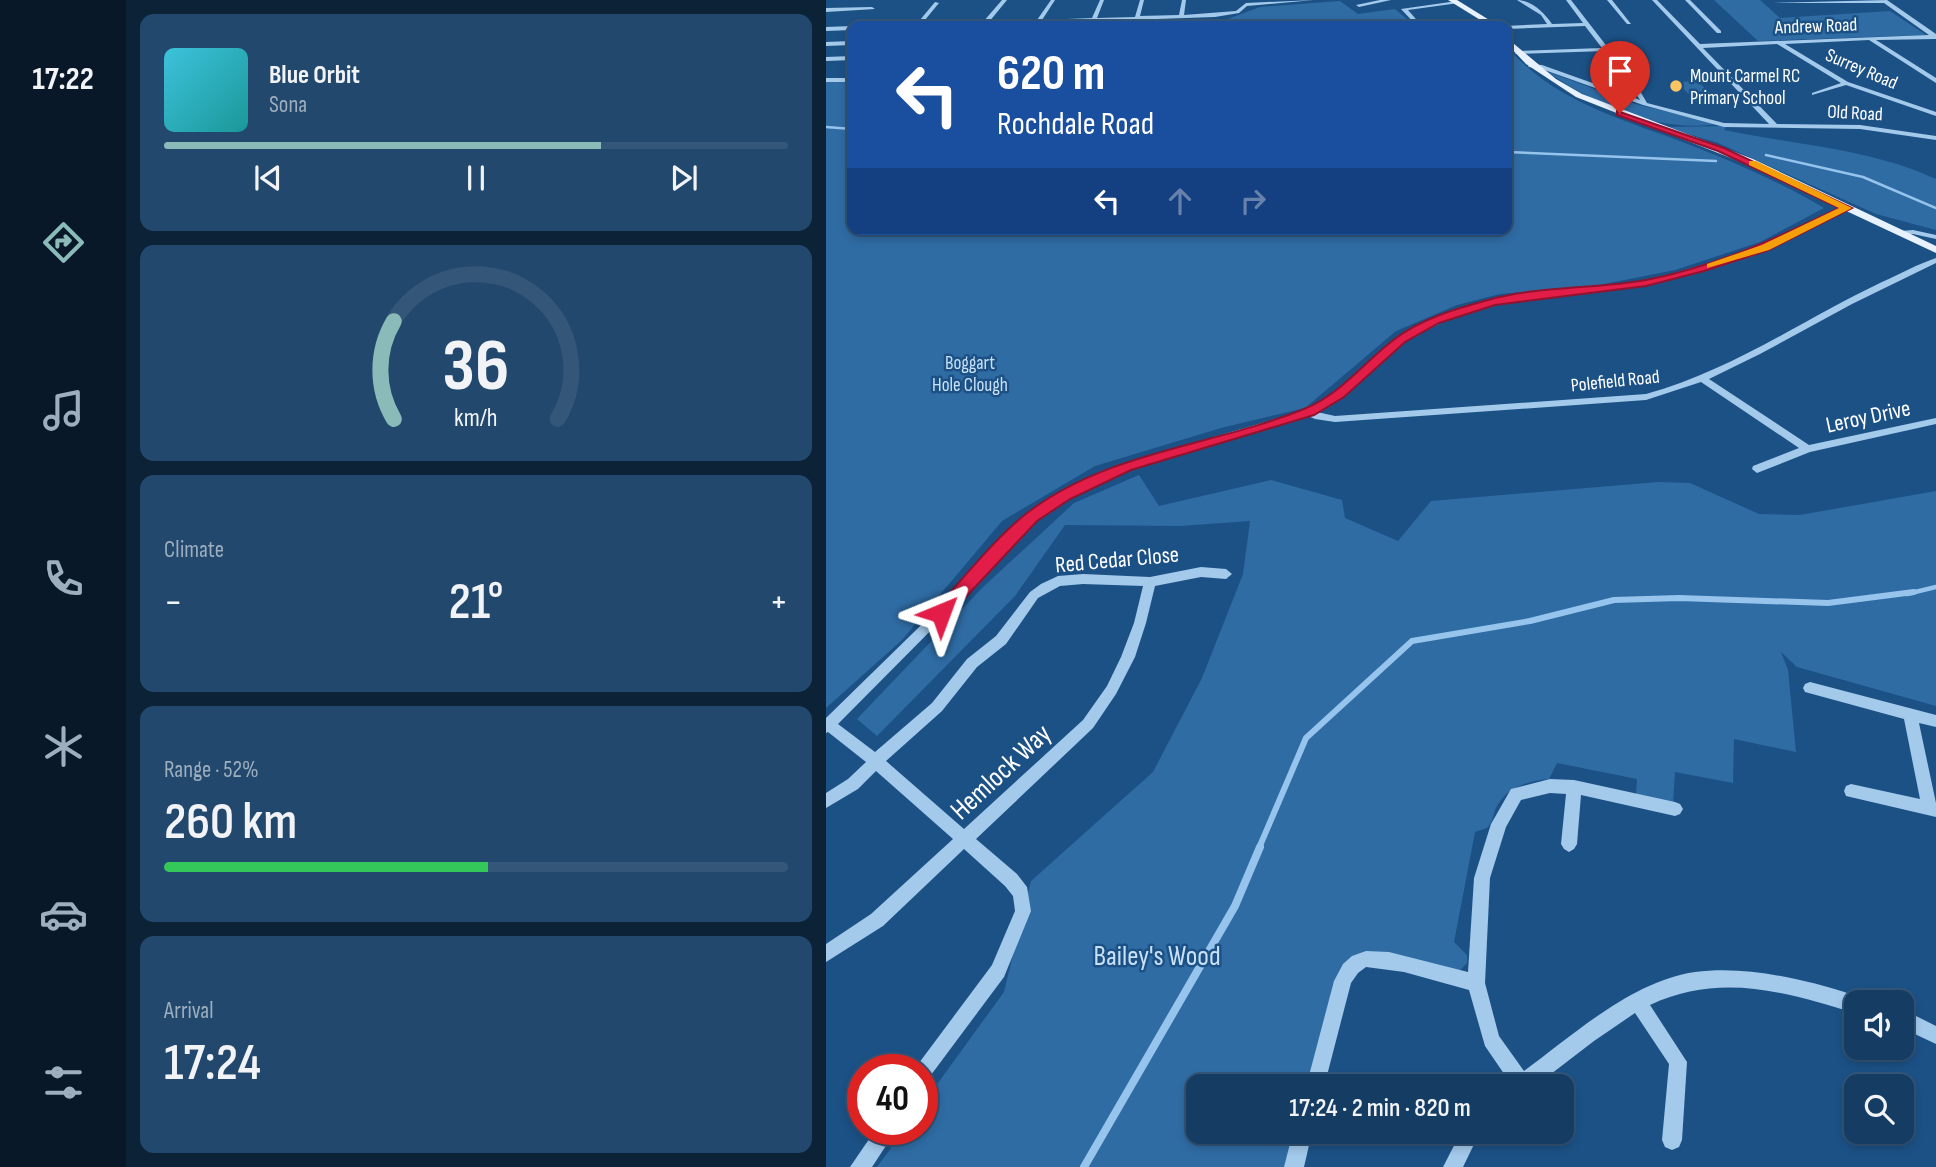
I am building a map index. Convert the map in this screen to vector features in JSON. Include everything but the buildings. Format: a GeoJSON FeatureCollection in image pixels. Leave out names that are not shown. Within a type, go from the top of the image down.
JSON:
{"type":"FeatureCollection","features":[{"type":"Feature","properties":{"kind":"main road"},"geometry":{"type":"LineString","coordinates":[[1454,1],[1487,21]]}},
{"type":"Feature","properties":{"kind":"main road"},"geometry":{"type":"LineString","coordinates":[[1512,46],[1530,66],[1595,102],[1721,149],[1936,250]]}},
{"type":"Feature","properties":{"kind":"street"},"geometry":{"type":"LineString","coordinates":[[987,21],[1005,0]]}},
{"type":"Feature","properties":{"kind":"street"},"geometry":{"type":"LineString","coordinates":[[1040,21],[1053,0]]}},
{"type":"Feature","properties":{"kind":"street"},"geometry":{"type":"LineString","coordinates":[[1094,20],[1102,0]]}},
{"type":"Feature","properties":{"kind":"street"},"geometry":{"type":"LineString","coordinates":[[1138,18],[1142,0]]}},
{"type":"Feature","properties":{"kind":"street"},"geometry":{"type":"LineString","coordinates":[[1181,17],[1184,0]]}},
{"type":"Feature","properties":{"kind":"street"},"geometry":{"type":"LineString","coordinates":[[1240,0],[1246,5],[1312,0]]}},
{"type":"Feature","properties":{"kind":"street"},"geometry":{"type":"LineString","coordinates":[[1359,5],[1373,5],[1390,0]]}},
{"type":"Feature","properties":{"kind":"street"},"geometry":{"type":"LineString","coordinates":[[1519,0],[1543,14],[1550,25]]}},
{"type":"Feature","properties":{"kind":"street"},"geometry":{"type":"LineString","coordinates":[[1567,0],[1606,49],[1644,104]]}},
{"type":"Feature","properties":{"kind":"street"},"geometry":{"type":"LineString","coordinates":[[1609,0],[1629,23]]}},
{"type":"Feature","properties":{"kind":"street"},"geometry":{"type":"LineString","coordinates":[[1654,0],[1775,126]]}},
{"type":"Feature","properties":{"kind":"street"},"geometry":{"type":"LineString","coordinates":[[1687,0],[1719,33]]}},
{"type":"Feature","properties":{"kind":"street"},"geometry":{"type":"LineString","coordinates":[[1775,3],[1884,0],[1926,31],[1936,35]]}},
{"type":"Feature","properties":{"kind":"street"},"geometry":{"type":"LineString","coordinates":[[1415,21],[1404,9],[1454,1]]}},
{"type":"Feature","properties":{"kind":"street"},"geometry":{"type":"LineString","coordinates":[[921,21],[937,3]]}},
{"type":"Feature","properties":{"kind":"street"},"geometry":{"type":"LineString","coordinates":[[1083,21],[1228,14],[1245,9],[1246,5]]}},
{"type":"Feature","properties":{"kind":"street"},"geometry":{"type":"LineString","coordinates":[[1662,9],[1673,8]]}},
{"type":"Feature","properties":{"kind":"street"},"geometry":{"type":"LineString","coordinates":[[1684,8],[1694,8]]}},
{"type":"Feature","properties":{"kind":"street"},"geometry":{"type":"LineString","coordinates":[[826,10],[872,9]]}},
{"type":"Feature","properties":{"kind":"street"},"geometry":{"type":"LineString","coordinates":[[1512,27],[1586,24]]}},
{"type":"Feature","properties":{"kind":"street"},"geometry":{"type":"LineString","coordinates":[[826,29],[847,28]]}},
{"type":"Feature","properties":{"kind":"street","name":"Andrew Road"},"geometry":{"type":"LineString","coordinates":[[1700,46],[1936,35]]}},
{"type":"Feature","properties":{"kind":"street"},"geometry":{"type":"LineString","coordinates":[[1871,39],[1936,81]]}},
{"type":"Feature","properties":{"kind":"street"},"geometry":{"type":"LineString","coordinates":[[826,44],[847,43]]}},
{"type":"Feature","properties":{"kind":"street","name":"Surrey Road"},"geometry":{"type":"LineString","coordinates":[[1779,43],[1846,83],[1936,114]]}},
{"type":"Feature","properties":{"kind":"street"},"geometry":{"type":"LineString","coordinates":[[1517,53],[1606,49]]}},
{"type":"Feature","properties":{"kind":"street"},"geometry":{"type":"LineString","coordinates":[[826,59],[847,58]]}},
{"type":"Feature","properties":{"kind":"street","name":"Old Road"},"geometry":{"type":"LineString","coordinates":[[1530,66],[1541,66],[1644,104],[1724,125],[1860,127],[1935,139]]}},
{"type":"Feature","properties":{"kind":"street"},"geometry":{"type":"LineString","coordinates":[[826,80],[847,80]]}},
{"type":"Feature","properties":{"kind":"street"},"geometry":{"type":"LineString","coordinates":[[1814,94],[1846,83]]}},
{"type":"Feature","properties":{"kind":"street"},"geometry":{"type":"LineString","coordinates":[[936,1054],[998,971],[1023,911],[1021,893],[1011,880],[877,762],[828,726],[1031,518],[1065,495],[1126,467],[1310,412],[1340,394],[1401,340],[1452,313],[1494,302],[1646,283],[1700,269],[1766,247],[1847,208]]}},
{"type":"Feature","properties":{"kind":"street"},"geometry":{"type":"LineString","coordinates":[[1900,233],[1913,232],[1936,237]]}},
{"type":"Feature","properties":{"kind":"street","name":"Polefield Road"},"geometry":{"type":"LineString","coordinates":[[1310,412],[1315,416],[1335,419],[1646,397],[1679,390],[1704,380],[1846,303],[1936,260]]}},
{"type":"Feature","properties":{"kind":"street","name":"Leroy Drive"},"geometry":{"type":"LineString","coordinates":[[1704,380],[1807,449],[1936,421]]}},
{"type":"Feature","properties":{"kind":"street"},"geometry":{"type":"LineString","coordinates":[[1757,469],[1807,449]]}},
{"type":"Feature","properties":{"kind":"street","name":"Red Cedar Close"},"geometry":{"type":"LineString","coordinates":[[877,762],[896,741],[937,707],[972,663],[1001,640],[1034,595],[1045,587],[1058,581],[1083,579],[1150,582],[1202,572],[1226,574]]}},
{"type":"Feature","properties":{"kind":"street","name":"Hemlock Way"},"geometry":{"type":"LineString","coordinates":[[826,954],[877,920],[1088,724],[1114,690],[1130,657],[1150,582]]}},
{"type":"Feature","properties":{"kind":"street"},"geometry":{"type":"LineString","coordinates":[[1810,688],[1936,721]]}},
{"type":"Feature","properties":{"kind":"street"},"geometry":{"type":"LineString","coordinates":[[1851,792],[1933,810],[1910,714]]}},
{"type":"Feature","properties":{"kind":"street"},"geometry":{"type":"LineString","coordinates":[[826,801],[853,784],[877,762]]}},
{"type":"Feature","properties":{"kind":"street"},"geometry":{"type":"LineString","coordinates":[[1512,1074],[1491,1040],[1476,983],[1482,878],[1499,824],[1516,794],[1550,786],[1574,788],[1675,809]]}},
{"type":"Feature","properties":{"kind":"street"},"geometry":{"type":"LineString","coordinates":[[1569,844],[1574,788]]}},
{"type":"Feature","properties":{"kind":"street"},"geometry":{"type":"LineString","coordinates":[[1318,1074],[1343,981],[1350,969],[1360,961],[1383,960],[1476,983]]}},
{"type":"Feature","properties":{"kind":"street"},"geometry":{"type":"LineString","coordinates":[[1536,1074],[1585,1036],[1638,1002],[1681,984],[1718,978],[1806,990],[1844,1001]]}},
{"type":"Feature","properties":{"kind":"street"},"geometry":{"type":"LineString","coordinates":[[1638,1002],[1678,1062],[1672,1140]]}},
{"type":"Feature","properties":{"kind":"street"},"geometry":{"type":"LineString","coordinates":[[1914,1024],[1936,1035]]}},
{"type":"Feature","properties":{"kind":"street"},"geometry":{"type":"LineString","coordinates":[[1294,1167],[1300,1144]]}},
{"type":"Feature","properties":{"kind":"street"},"geometry":{"type":"LineString","coordinates":[[1454,1167],[1465,1144]]}},
{"type":"Feature","properties":{"kind":"street"},"geometry":{"type":"LineString","coordinates":[[860,1167],[876,1145]]}},
{"type":"Feature","properties":{"kind":"green space"},"geometry":{"type":"Polygon","coordinates":[[[1714,0],[1760,0],[1780,18],[1890,11],[1926,35],[1758,41],[1714,0]]]}},
{"type":"Feature","properties":{"kind":"green space"},"geometry":{"type":"Polygon","coordinates":[[[1340,1],[1358,14],[1395,9],[1409,21],[1198,21],[1225,20],[1260,7],[1340,1]]]}},
{"type":"Feature","properties":{"kind":"green space","name":"Boggart Hole Clough"},"geometry":{"type":"Polygon","coordinates":[[[1512,52],[1549,84],[1572,98],[1746,168],[1824,208],[1760,242],[1675,270],[1594,286],[1500,294],[1457,305],[1396,331],[1305,408],[1221,428],[1095,466],[1002,521],[902,640],[826,708],[826,82],[847,82],[847,235],[1512,235],[1512,52]]]}},
{"type":"Feature","properties":{"kind":"green space"},"geometry":{"type":"Polygon","coordinates":[[[1546,71],[1635,104],[1718,124],[1672,124],[1628,114],[1585,95],[1546,71]]]}},
{"type":"Feature","properties":{"kind":"green space"},"geometry":{"type":"Polygon","coordinates":[[[1698,81],[1718,102],[1697,103],[1677,82],[1698,81]]]}},
{"type":"Feature","properties":{"kind":"green space"},"geometry":{"type":"Polygon","coordinates":[[[1726,126],[1724,130],[1885,160],[1936,179],[1936,230],[1876,214],[1718,143],[1666,127],[1726,126]]]}},
{"type":"Feature","properties":{"kind":"green space","name":"Bailey's Wood"},"geometry":{"type":"Polygon","coordinates":[[[1139,475],[1159,506],[1271,480],[1342,500],[1345,518],[1398,541],[1431,501],[1658,482],[1690,483],[1759,514],[1800,515],[1936,491],[1936,706],[1797,667],[1781,652],[1788,670],[1796,752],[1734,739],[1733,783],[1675,772],[1673,804],[1636,796],[1637,779],[1557,763],[1549,779],[1533,781],[1512,790],[1500,801],[1487,828],[1475,832],[1454,942],[1467,955],[1467,963],[1458,972],[1360,954],[1314,1074],[1186,1074],[1186,1144],[1293,1144],[1287,1167],[877,1167],[893,1145],[938,1145],[938,1083],[1004,992],[1031,881],[1153,772],[1202,678],[1243,574],[1250,521],[1180,526],[1065,525],[1015,596],[877,736],[857,719],[981,589],[1074,503],[1139,475]]]}},
{"type":"Feature","properties":{"kind":"waterway"},"geometry":{"type":"LineString","coordinates":[[826,127],[847,129]]}},
{"type":"Feature","properties":{"kind":"waterway"},"geometry":{"type":"LineString","coordinates":[[1512,152],[1716,161]]}},
{"type":"Feature","properties":{"kind":"waterway"},"geometry":{"type":"LineString","coordinates":[[1766,155],[1863,177],[1936,208]]}},
{"type":"Feature","properties":{"kind":"waterway"},"geometry":{"type":"LineString","coordinates":[[1907,594],[1936,587]]}},
{"type":"Feature","properties":{"kind":"waterway"},"geometry":{"type":"LineString","coordinates":[[1259,848],[1306,738],[1412,641],[1530,621],[1614,600],[1679,598],[1828,603],[1914,592]]}},
{"type":"Feature","properties":{"kind":"waterway"},"geometry":{"type":"LineString","coordinates":[[1084,1167],[1235,906],[1260,847]]}},
{"type":"Feature","properties":{"kind":"slow traffic"},"geometry":{"type":"LineString","coordinates":[[1711,266],[1766,247],[1847,208],[1752,163]]}},
{"type":"Feature","properties":{"kind":"place","name":"Mount Carmel RC Primary School"},"geometry":{"type":"Point","coordinates":[1676,86]}},
{"type":"Feature","properties":{"kind":"route"},"geometry":{"type":"LineString","coordinates":[[941,613],[1031,518],[1065,495],[1126,467],[1310,412],[1340,394],[1401,340],[1435,320],[1494,302],[1646,283],[1700,269],[1766,247],[1847,208],[1721,149],[1620,113]]}}]}
